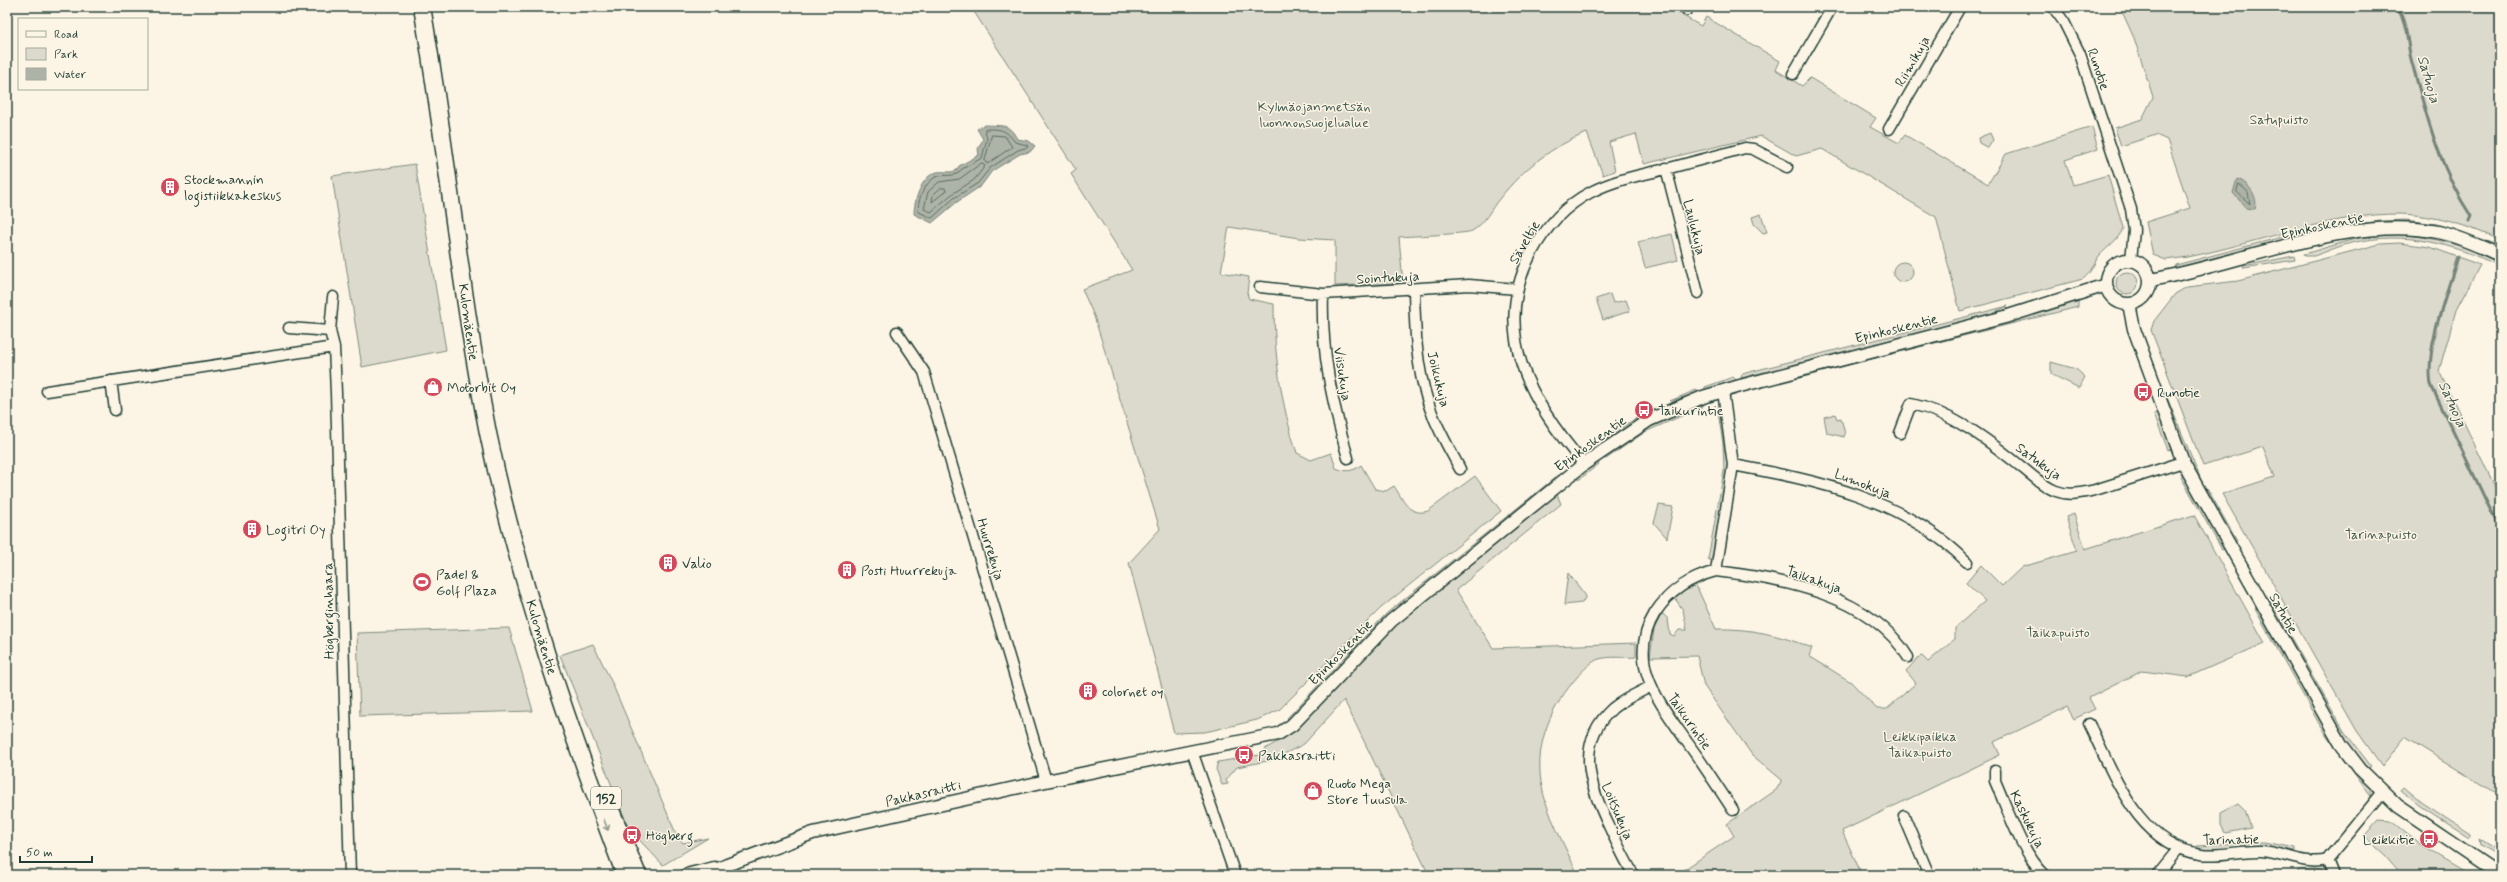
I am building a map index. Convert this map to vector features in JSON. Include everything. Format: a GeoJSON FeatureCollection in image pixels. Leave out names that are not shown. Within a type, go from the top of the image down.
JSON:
{"type":"FeatureCollection","features":[{"type":"Feature","properties":{"kind":"main road","name":"Kulomäentie"},"geometry":{"type":"LineString","coordinates":[[422,7],[474,356],[489,435],[521,569],[554,675],[625,875]]}},
{"type":"Feature","properties":{"kind":"main road","name":"Kulomäentie"},"geometry":{"type":"LineString","coordinates":[[571,722],[615,816],[638,875]]}},
{"type":"Feature","properties":{"kind":"street"},"geometry":{"type":"LineString","coordinates":[[1793,74],[1832,7]]}},
{"type":"Feature","properties":{"kind":"street","name":"Riimikuja"},"geometry":{"type":"LineString","coordinates":[[1889,129],[1960,7]]}},
{"type":"Feature","properties":{"kind":"street","name":"Runotie"},"geometry":{"type":"LineString","coordinates":[[2053,7],[2064,22],[2080,54],[2131,209],[2134,230],[2131,260]]}},
{"type":"Feature","properties":{"kind":"street","name":"Säveltie"},"geometry":{"type":"LineString","coordinates":[[1584,464],[1536,398],[1525,376],[1515,336],[1517,289],[1522,271],[1540,238],[1564,210],[1583,196],[1604,186],[1666,168],[1745,148],[1753,149],[1788,167]]}},
{"type":"Feature","properties":{"kind":"street","name":"Laulukuja"},"geometry":{"type":"LineString","coordinates":[[1666,168],[1698,292]]}},
{"type":"Feature","properties":{"kind":"street","name":"Epinkoskentie"},"geometry":{"type":"LineString","coordinates":[[2150,280],[2305,243],[2382,228],[2438,232],[2500,255]]}},
{"type":"Feature","properties":{"kind":"street"},"geometry":{"type":"LineString","coordinates":[[2123,260],[2131,260],[2139,263],[2147,271],[2150,280],[2148,292],[2143,298],[2129,304],[2113,298],[2106,285],[2110,269],[2123,260]]}},
{"type":"Feature","properties":{"kind":"street","name":"Sointukuja"},"geometry":{"type":"LineString","coordinates":[[1260,287],[1323,294],[1414,290],[1469,285],[1517,289]]}},
{"type":"Feature","properties":{"kind":"street","name":"Epinkoskentie"},"geometry":{"type":"LineString","coordinates":[[1192,751],[1263,739],[1286,729],[1396,616],[1584,464],[1648,420],[1723,390],[1833,360],[2005,317],[2106,285]]}},
{"type":"Feature","properties":{"kind":"street","name":"Joikukuja"},"geometry":{"type":"LineString","coordinates":[[1414,290],[1417,350],[1423,385],[1433,415],[1460,469]]}},
{"type":"Feature","properties":{"kind":"street","name":"Viisukuja"},"geometry":{"type":"LineString","coordinates":[[1323,294],[1322,325],[1326,369],[1330,393],[1348,458]]}},
{"type":"Feature","properties":{"kind":"street","name":"Högberginhaara"},"geometry":{"type":"LineString","coordinates":[[333,297],[330,331],[334,347],[350,875]]}},
{"type":"Feature","properties":{"kind":"street","name":"Satutie"},"geometry":{"type":"LineString","coordinates":[[2129,304],[2134,329],[2183,462],[2341,744],[2360,768],[2383,792],[2423,825],[2500,875]]}},
{"type":"Feature","properties":{"kind":"street"},"geometry":{"type":"LineString","coordinates":[[289,328],[330,331]]}},
{"type":"Feature","properties":{"kind":"street","name":"Huurrekuja"},"geometry":{"type":"LineString","coordinates":[[897,332],[924,372],[1046,781]]}},
{"type":"Feature","properties":{"kind":"street"},"geometry":{"type":"LineString","coordinates":[[47,391],[334,347]]}},
{"type":"Feature","properties":{"kind":"street"},"geometry":{"type":"LineString","coordinates":[[111,381],[115,410]]}},
{"type":"Feature","properties":{"kind":"street"},"geometry":{"type":"LineString","coordinates":[[1716,571],[1733,464],[1723,390]]}},
{"type":"Feature","properties":{"kind":"street","name":"Satukuja"},"geometry":{"type":"LineString","coordinates":[[1900,433],[1912,404],[1928,408],[1967,427],[2003,452],[2048,488],[2056,491],[2082,493],[2183,462]]}},
{"type":"Feature","properties":{"kind":"street","name":"Lumokuja"},"geometry":{"type":"LineString","coordinates":[[1733,464],[1806,478],[1872,499],[1925,528],[1944,541],[1967,562]]}},
{"type":"Feature","properties":{"kind":"street","name":"Taikakuja"},"geometry":{"type":"LineString","coordinates":[[1716,571],[1781,582],[1830,596],[1856,611],[1897,640],[1908,657]]}},
{"type":"Feature","properties":{"kind":"street","name":"Taikurintie"},"geometry":{"type":"LineString","coordinates":[[1716,571],[1689,581],[1677,588],[1667,598],[1651,620],[1644,650],[1646,674],[1650,687],[1733,810]]}},
{"type":"Feature","properties":{"kind":"street","name":"Loitsukuja"},"geometry":{"type":"LineString","coordinates":[[1634,875],[1624,859],[1595,795],[1588,768],[1589,756],[1597,730],[1614,708],[1650,687]]}},
{"type":"Feature","properties":{"kind":"street","name":"Tarinatie"},"geometry":{"type":"LineString","coordinates":[[2089,724],[2132,808],[2156,832],[2178,848],[2206,855],[2262,851],[2311,862],[2326,860]]}},
{"type":"Feature","properties":{"kind":"street"},"geometry":{"type":"LineString","coordinates":[[1192,751],[1236,875]]}},
{"type":"Feature","properties":{"kind":"street","name":"Pakkasraitti"},"geometry":{"type":"LineString","coordinates":[[706,875],[725,866],[813,833],[1046,781],[1192,751]]}},
{"type":"Feature","properties":{"kind":"street","name":"Kaskukuja"},"geometry":{"type":"LineString","coordinates":[[1995,771],[1995,781],[2025,846],[2036,865],[2045,875]]}},
{"type":"Feature","properties":{"kind":"street"},"geometry":{"type":"LineString","coordinates":[[2333,875],[2326,860],[2383,792]]}},
{"type":"Feature","properties":{"kind":"street"},"geometry":{"type":"LineString","coordinates":[[1904,816],[1929,875]]}},
{"type":"Feature","properties":{"kind":"street"},"geometry":{"type":"LineString","coordinates":[[2157,875],[2178,848]]}},
{"type":"Feature","properties":{"kind":"street","name":"Pakkasraitti"},"geometry":{"type":"LineString","coordinates":[[686,875],[725,866]]}},
{"type":"Feature","properties":{"kind":"green space","name":"Kylmäojanmetsän luonnonsuojelualue"},"geometry":{"type":"Polygon","coordinates":[[[971,7],[1667,7],[1701,26],[1706,17],[1780,61],[1776,70],[1802,86],[1810,78],[1876,118],[1870,127],[1899,143],[1905,135],[1988,184],[2006,154],[2092,127],[2098,149],[2065,160],[2073,185],[2108,175],[2123,228],[2116,240],[2099,256],[2083,279],[1960,311],[1936,217],[1822,149],[1796,156],[1761,136],[1644,164],[1636,134],[1609,142],[1615,171],[1603,175],[1587,133],[1574,138],[1550,152],[1528,168],[1509,187],[1481,224],[1472,231],[1399,237],[1403,283],[1335,286],[1335,240],[1299,238],[1229,227],[1221,272],[1249,277],[1247,293],[1249,299],[1274,304],[1277,361],[1291,435],[1297,453],[1311,460],[1331,453],[1336,468],[1342,470],[1352,470],[1361,465],[1375,489],[1386,491],[1394,486],[1407,506],[1421,512],[1428,511],[1475,476],[1501,511],[1381,608],[1279,710],[1257,720],[1205,732],[1174,733],[1129,563],[1160,529],[1094,316],[1082,289],[1132,270],[1071,174],[1076,170],[971,7]]]}},
{"type":"Feature","properties":{"kind":"green space","name":"Satupuisto"},"geometry":{"type":"Polygon","coordinates":[[[2120,7],[2500,7],[2500,240],[2476,230],[2439,219],[2400,214],[2375,215],[2348,218],[2294,230],[2188,257],[2166,260],[2153,255],[2146,222],[2190,208],[2167,140],[2156,135],[2121,146],[2115,128],[2142,119],[2153,97],[2134,38],[2120,7]]]}},
{"type":"Feature","properties":{"kind":"green space"},"geometry":{"type":"Polygon","coordinates":[[[1990,133],[1993,140],[1988,148],[1979,143],[1978,138],[1990,133]]]}},
{"type":"Feature","properties":{"kind":"green space"},"geometry":{"type":"Polygon","coordinates":[[[415,164],[446,350],[362,367],[332,176],[415,164]]]}},
{"type":"Feature","properties":{"kind":"green space"},"geometry":{"type":"Polygon","coordinates":[[[1761,214],[1767,232],[1763,233],[1754,224],[1752,217],[1761,214]]]}},
{"type":"Feature","properties":{"kind":"green space"},"geometry":{"type":"Polygon","coordinates":[[[2406,220],[2437,224],[2494,244],[2495,247],[2437,227],[2421,224],[2368,224],[2300,235],[2302,232],[2380,221],[2406,220]]]}},
{"type":"Feature","properties":{"kind":"green space"},"geometry":{"type":"Polygon","coordinates":[[[1672,234],[1678,260],[1645,268],[1638,242],[1672,234]]]}},
{"type":"Feature","properties":{"kind":"green space"},"geometry":{"type":"Polygon","coordinates":[[[2394,234],[2423,237],[2461,246],[2500,261],[2500,266],[2463,251],[2428,241],[2410,239],[2372,239],[2346,244],[2314,256],[2305,256],[2304,254],[2358,238],[2394,234]]]}},
{"type":"Feature","properties":{"kind":"green space"},"geometry":{"type":"Polygon","coordinates":[[[2289,235],[2290,238],[2175,268],[2176,265],[2289,235]]]}},
{"type":"Feature","properties":{"kind":"green space","name":"Tarinapuisto"},"geometry":{"type":"Polygon","coordinates":[[[2400,243],[2430,247],[2480,265],[2456,310],[2439,371],[2500,497],[2500,796],[2405,737],[2382,766],[2357,731],[2222,494],[2275,477],[2263,447],[2203,466],[2151,330],[2154,321],[2175,294],[2187,287],[2238,281],[2380,244],[2400,243]]]}},
{"type":"Feature","properties":{"kind":"green space"},"geometry":{"type":"Polygon","coordinates":[[[2294,256],[2295,260],[2244,268],[2243,266],[2294,256]]]}},
{"type":"Feature","properties":{"kind":"green space"},"geometry":{"type":"Polygon","coordinates":[[[1903,262],[1910,265],[1913,272],[1910,279],[1903,282],[1896,279],[1893,272],[1896,265],[1903,262]]]}},
{"type":"Feature","properties":{"kind":"green space"},"geometry":{"type":"Polygon","coordinates":[[[2123,272],[2131,272],[2138,279],[2138,287],[2131,294],[2123,294],[2116,287],[2116,279],[2123,272]]]}},
{"type":"Feature","properties":{"kind":"green space"},"geometry":{"type":"Polygon","coordinates":[[[1610,294],[1613,303],[1626,300],[1630,311],[1603,320],[1596,299],[1610,294]]]}},
{"type":"Feature","properties":{"kind":"green space"},"geometry":{"type":"Polygon","coordinates":[[[2078,301],[2078,307],[1808,375],[1824,368],[2078,301]]]}},
{"type":"Feature","properties":{"kind":"green space"},"geometry":{"type":"Polygon","coordinates":[[[2008,306],[1988,315],[1741,378],[1742,374],[2008,306]]]}},
{"type":"Feature","properties":{"kind":"green space"},"geometry":{"type":"Polygon","coordinates":[[[2051,362],[2076,369],[2085,377],[2079,388],[2051,374],[2051,362]]]}},
{"type":"Feature","properties":{"kind":"green space"},"geometry":{"type":"Polygon","coordinates":[[[1733,377],[1736,380],[1704,391],[1705,387],[1733,377]]]}},
{"type":"Feature","properties":{"kind":"green space"},"geometry":{"type":"Polygon","coordinates":[[[2159,383],[2161,383],[2202,482],[2189,463],[2159,383]]]}},
{"type":"Feature","properties":{"kind":"green space"},"geometry":{"type":"Polygon","coordinates":[[[1696,390],[1699,393],[1670,401],[1696,390]]]}},
{"type":"Feature","properties":{"kind":"green space"},"geometry":{"type":"Polygon","coordinates":[[[1704,404],[1702,407],[1645,432],[1606,459],[1603,458],[1638,433],[1664,419],[1704,404]]]}},
{"type":"Feature","properties":{"kind":"green space"},"geometry":{"type":"Polygon","coordinates":[[[1720,408],[1728,462],[1712,561],[1708,559],[1724,471],[1723,444],[1718,412],[1720,408]]]}},
{"type":"Feature","properties":{"kind":"green space"},"geometry":{"type":"Polygon","coordinates":[[[2157,412],[2171,449],[2168,450],[2154,414],[2157,412]]]}},
{"type":"Feature","properties":{"kind":"green space"},"geometry":{"type":"Polygon","coordinates":[[[1835,414],[1837,419],[1841,418],[1845,434],[1844,437],[1827,433],[1824,417],[1835,414]]]}},
{"type":"Feature","properties":{"kind":"green space"},"geometry":{"type":"Polygon","coordinates":[[[1640,416],[1596,449],[1593,445],[1640,416]]]}},
{"type":"Feature","properties":{"kind":"green space"},"geometry":{"type":"Polygon","coordinates":[[[1598,461],[1599,464],[1580,479],[1574,480],[1598,461]]]}},
{"type":"Feature","properties":{"kind":"green space"},"geometry":{"type":"Polygon","coordinates":[[[1561,475],[1562,477],[1523,507],[1289,720],[1287,718],[1387,613],[1557,476],[1561,475]]]}},
{"type":"Feature","properties":{"kind":"green space"},"geometry":{"type":"Polygon","coordinates":[[[2184,475],[2224,549],[2222,550],[2181,477],[2184,475]]]}},
{"type":"Feature","properties":{"kind":"green space"},"geometry":{"type":"Polygon","coordinates":[[[2207,488],[2237,541],[2234,542],[2205,491],[2207,488]]]}},
{"type":"Feature","properties":{"kind":"green space"},"geometry":{"type":"Polygon","coordinates":[[[1557,494],[1561,504],[1456,590],[1493,648],[1636,643],[1636,657],[1599,659],[1590,664],[1582,672],[1560,699],[1553,712],[1543,738],[1540,767],[1543,794],[1551,818],[1578,875],[1429,875],[1344,700],[1304,744],[1272,760],[1237,767],[1226,780],[1228,784],[1222,785],[1216,769],[1218,762],[1266,754],[1265,749],[1289,735],[1400,620],[1557,494]]]}},
{"type":"Feature","properties":{"kind":"green space"},"geometry":{"type":"Polygon","coordinates":[[[1659,505],[1673,507],[1667,538],[1654,523],[1659,505]]]}},
{"type":"Feature","properties":{"kind":"green space","name":"Taikapuisto"},"geometry":{"type":"Polygon","coordinates":[[[2074,514],[2085,549],[2194,515],[2265,643],[2188,677],[2142,671],[2089,698],[2095,709],[2074,719],[2067,707],[1994,742],[2000,755],[1842,831],[1862,875],[1676,875],[1734,836],[1727,824],[1776,790],[1782,780],[1752,755],[1704,686],[1697,656],[1650,657],[1654,629],[1662,613],[1668,619],[1670,634],[1674,636],[1679,630],[1687,630],[1683,610],[1674,597],[1695,583],[1716,629],[1765,633],[1788,639],[1812,648],[1809,656],[1851,682],[1877,709],[1887,709],[1916,683],[1906,671],[1919,657],[1922,656],[1928,662],[1955,639],[1955,628],[1985,601],[1966,583],[1981,565],[2002,586],[2022,567],[2077,551],[2066,517],[2074,514]]]}},
{"type":"Feature","properties":{"kind":"green space"},"geometry":{"type":"Polygon","coordinates":[[[1568,573],[1586,596],[1582,603],[1564,605],[1568,573]]]}},
{"type":"Feature","properties":{"kind":"green space"},"geometry":{"type":"Polygon","coordinates":[[[2268,601],[2270,601],[2344,731],[2371,766],[2368,769],[2342,735],[2268,601]]]}},
{"type":"Feature","properties":{"kind":"green space"},"geometry":{"type":"Polygon","coordinates":[[[2257,608],[2331,736],[2370,786],[2372,798],[2322,729],[2255,609],[2257,608]]]}},
{"type":"Feature","properties":{"kind":"green space"},"geometry":{"type":"Polygon","coordinates":[[[509,628],[533,711],[360,716],[357,633],[509,628]]]}},
{"type":"Feature","properties":{"kind":"green space"},"geometry":{"type":"Polygon","coordinates":[[[593,644],[612,683],[677,836],[683,843],[708,838],[663,865],[629,829],[560,655],[593,644]]]}},
{"type":"Feature","properties":{"kind":"green space"},"geometry":{"type":"Polygon","coordinates":[[[2404,787],[2423,803],[2471,834],[2471,837],[2470,838],[2421,806],[2401,790],[2404,787]]]}},
{"type":"Feature","properties":{"kind":"green space"},"geometry":{"type":"Polygon","coordinates":[[[2238,804],[2245,811],[2251,828],[2225,833],[2221,825],[2221,813],[2238,804]]]}},
{"type":"Feature","properties":{"kind":"green space"},"geometry":{"type":"Polygon","coordinates":[[[2379,820],[2391,821],[2425,848],[2471,875],[2402,875],[2387,857],[2364,836],[2379,820]]]}},
{"type":"Feature","properties":{"kind":"green space"},"geometry":{"type":"Polygon","coordinates":[[[2479,839],[2500,852],[2500,857],[2480,845],[2479,839]]]}},
{"type":"Feature","properties":{"kind":"green space"},"geometry":{"type":"Polygon","coordinates":[[[2263,842],[2296,848],[2296,851],[2265,846],[2219,850],[2197,848],[2197,845],[2263,842]]]}},
{"type":"Feature","properties":{"kind":"green space"},"geometry":{"type":"Polygon","coordinates":[[[2298,870],[2321,870],[2325,875],[2298,875],[2298,870]]]}},
{"type":"Feature","properties":{"kind":"water"},"geometry":{"type":"Polygon","coordinates":[[[985,125],[1004,126],[1011,130],[1017,139],[1029,141],[1035,146],[1030,152],[1020,154],[992,171],[981,186],[957,202],[932,223],[914,214],[917,196],[923,184],[931,174],[937,172],[956,171],[959,166],[979,155],[978,149],[983,139],[977,129],[985,125]]]}},
{"type":"Feature","properties":{"kind":"water"},"geometry":{"type":"Polygon","coordinates":[[[2237,179],[2245,183],[2252,191],[2256,204],[2255,209],[2246,208],[2233,193],[2237,179]]]}},
{"type":"Feature","properties":{"kind":"waterway","name":"Satuoja"},"geometry":{"type":"LineString","coordinates":[[2397,7],[2403,19],[2411,59],[2435,140],[2450,179],[2471,216],[2469,221]]}},
{"type":"Feature","properties":{"kind":"waterway","name":"Satuoja"},"geometry":{"type":"LineString","coordinates":[[2458,257],[2443,303],[2434,338],[2431,355],[2431,385],[2500,530]]}},
{"type":"Feature","properties":{"kind":"place","name":"Stockmannin logistiikkakeskus"},"geometry":{"type":"Point","coordinates":[170,187]}},
{"type":"Feature","properties":{"kind":"place","name":"Motorbit Oy"},"geometry":{"type":"Point","coordinates":[433,387]}},
{"type":"Feature","properties":{"kind":"place","name":"Runotie"},"geometry":{"type":"Point","coordinates":[2143,392]}},
{"type":"Feature","properties":{"kind":"place","name":"Taikurintie"},"geometry":{"type":"Point","coordinates":[1644,410]}},
{"type":"Feature","properties":{"kind":"place","name":"Logitri Oy"},"geometry":{"type":"Point","coordinates":[252,529]}},
{"type":"Feature","properties":{"kind":"place","name":"Valio"},"geometry":{"type":"Point","coordinates":[668,563]}},
{"type":"Feature","properties":{"kind":"place","name":"Posti Huurrekuja"},"geometry":{"type":"Point","coordinates":[847,570]}},
{"type":"Feature","properties":{"kind":"place","name":"Padel & Golf Plaza"},"geometry":{"type":"Point","coordinates":[422,582]}},
{"type":"Feature","properties":{"kind":"place","name":"colornet oy"},"geometry":{"type":"Point","coordinates":[1088,691]}},
{"type":"Feature","properties":{"kind":"place","name":"Pakkasraitti"},"geometry":{"type":"Point","coordinates":[1244,755]}},
{"type":"Feature","properties":{"kind":"place","name":"Ruoto Mega Store Tuusula"},"geometry":{"type":"Point","coordinates":[1313,791]}},
{"type":"Feature","properties":{"kind":"place","name":"Högberg"},"geometry":{"type":"Point","coordinates":[632,835]}},
{"type":"Feature","properties":{"kind":"place","name":"Leikkitie"},"geometry":{"type":"Point","coordinates":[2429,839]}},
{"type":"Feature","properties":{"kind":"park label","name":"Leikkipaikka Taikapuisto"},"geometry":{"type":"Point","coordinates":[1920,744]}}]}
